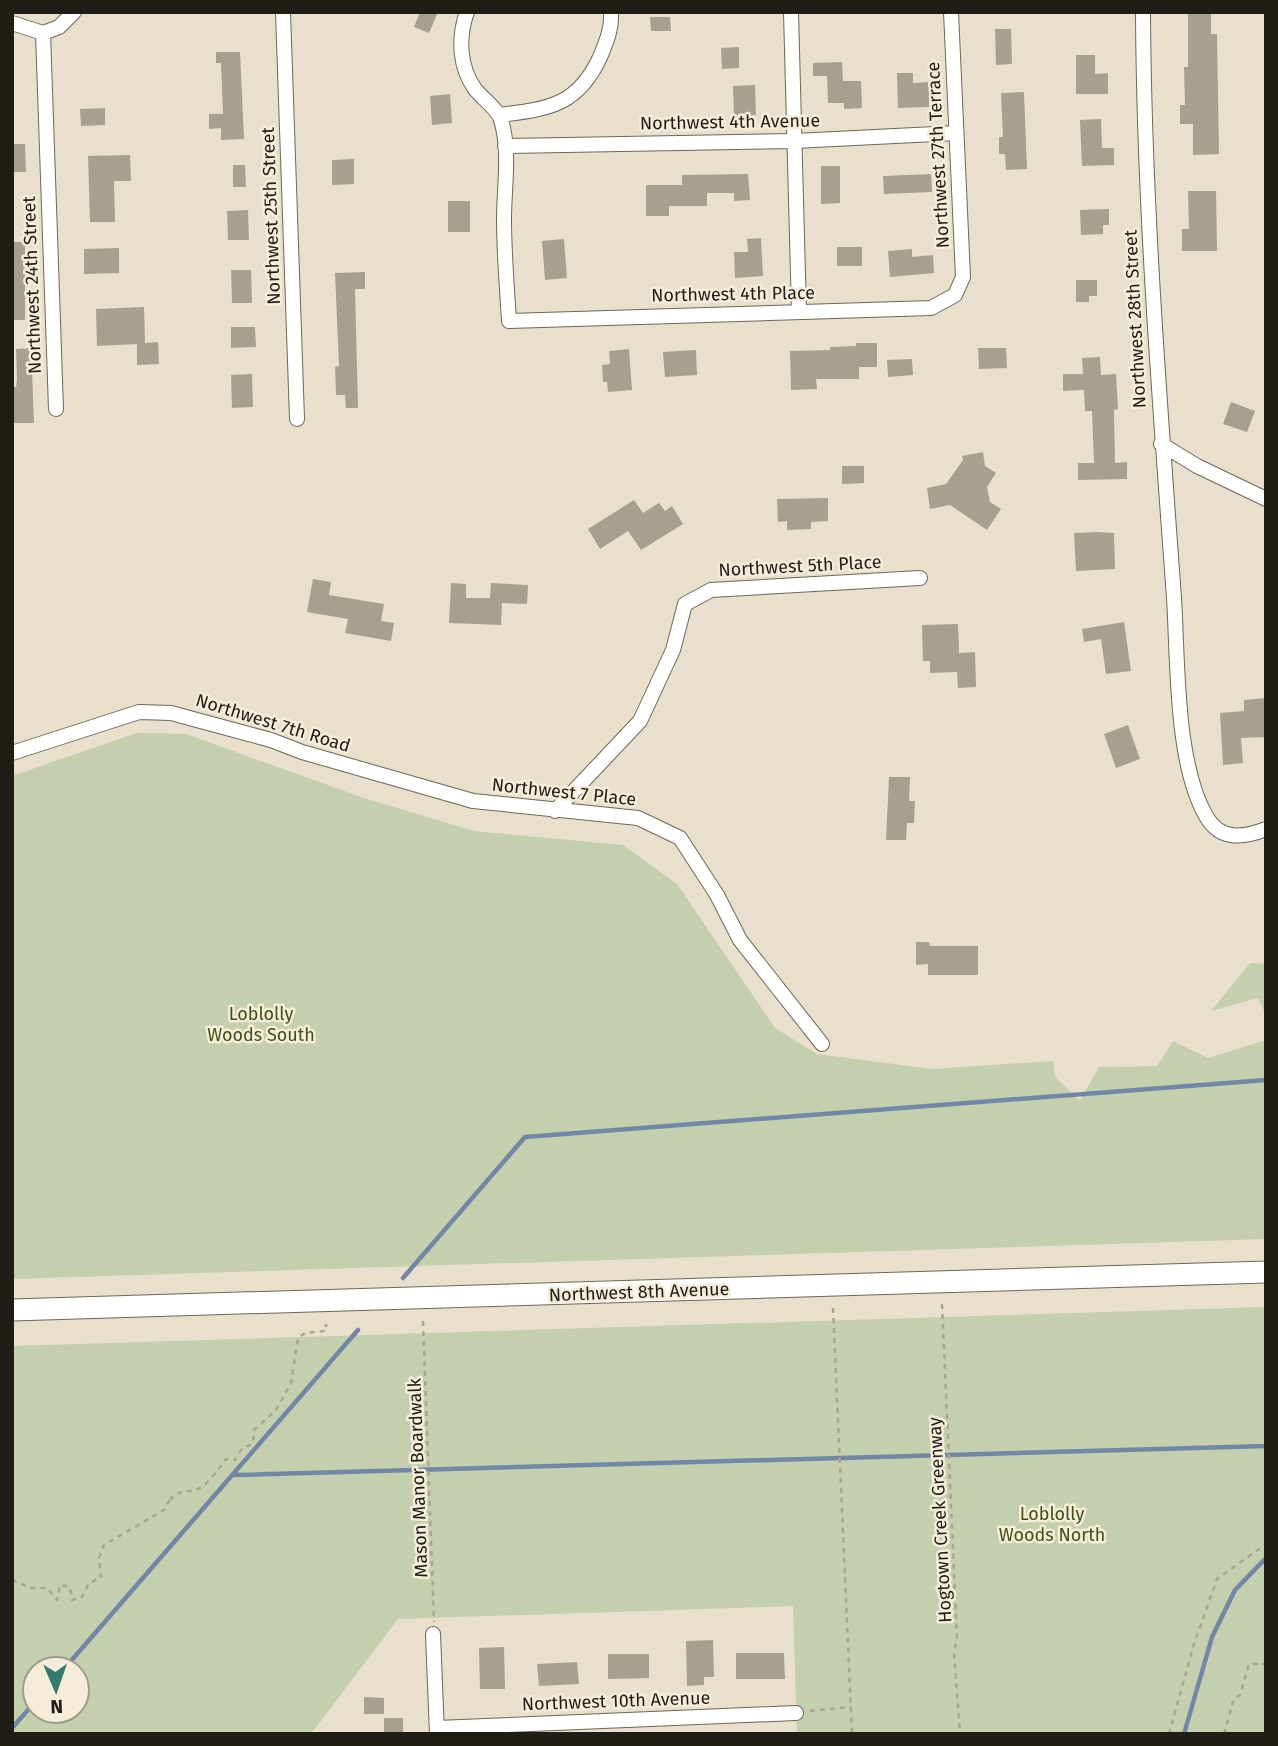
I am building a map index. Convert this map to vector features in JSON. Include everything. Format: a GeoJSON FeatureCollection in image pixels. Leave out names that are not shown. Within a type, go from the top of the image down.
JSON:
{"type":"FeatureCollection","features":[{"type":"Feature","properties":{"kind":"street"},"geometry":{"type":"LineString","coordinates":[[12,23],[43,33],[59,27],[74,12]]}},
{"type":"Feature","properties":{"kind":"street","name":"Northwest 25th Street"},"geometry":{"type":"LineString","coordinates":[[283,12],[297,419]]}},
{"type":"Feature","properties":{"kind":"street"},"geometry":{"type":"LineString","coordinates":[[499,116],[553,106],[574,95],[590,78],[611,29],[611,12]]}},
{"type":"Feature","properties":{"kind":"street"},"geometry":{"type":"LineString","coordinates":[[791,12],[799,312]]}},
{"type":"Feature","properties":{"kind":"street","name":"Northwest 27th Terrace"},"geometry":{"type":"LineString","coordinates":[[951,12],[963,276],[956,295]]}},
{"type":"Feature","properties":{"kind":"street","name":"Northwest 28th Street"},"geometry":{"type":"LineString","coordinates":[[1143,12],[1146,178],[1161,444],[1181,722],[1194,782],[1206,816],[1219,831],[1233,837],[1266,829]]}},
{"type":"Feature","properties":{"kind":"street"},"geometry":{"type":"LineString","coordinates":[[467,13],[461,31],[461,49],[466,71],[474,88],[499,116],[505,146]]}},
{"type":"Feature","properties":{"kind":"street","name":"Northwest 24th Street"},"geometry":{"type":"LineString","coordinates":[[43,33],[55,409]]}},
{"type":"Feature","properties":{"kind":"street","name":"Northwest 4th Avenue"},"geometry":{"type":"LineString","coordinates":[[505,146],[794,141],[955,133]]}},
{"type":"Feature","properties":{"kind":"street","name":"Northwest 4th Place"},"geometry":{"type":"LineString","coordinates":[[505,146],[504,222],[509,321],[931,307],[956,295]]}},
{"type":"Feature","properties":{"kind":"street"},"geometry":{"type":"LineString","coordinates":[[1161,444],[1197,466],[1266,499]]}},
{"type":"Feature","properties":{"kind":"street","name":"Northwest 5th Place"},"geometry":{"type":"LineString","coordinates":[[555,811],[640,721],[673,650],[685,604],[711,590],[920,578]]}},
{"type":"Feature","properties":{"kind":"street","name":"Northwest 7th Road"},"geometry":{"type":"LineString","coordinates":[[12,752],[139,712],[171,713],[271,740],[362,770]]}},
{"type":"Feature","properties":{"kind":"street","name":"Northwest 7 Place"},"geometry":{"type":"LineString","coordinates":[[362,770],[474,801],[638,818],[680,838],[717,895],[740,940],[822,1044]]}},
{"type":"Feature","properties":{"kind":"street","name":"Northwest 8th Avenue"},"geometry":{"type":"LineString","coordinates":[[12,1310],[1266,1272]]}},
{"type":"Feature","properties":{"kind":"street"},"geometry":{"type":"LineString","coordinates":[[433,1634],[437,1731]]}},
{"type":"Feature","properties":{"kind":"street","name":"Northwest 10th Avenue"},"geometry":{"type":"LineString","coordinates":[[437,1731],[796,1713]]}},
{"type":"Feature","properties":{"kind":"path","name":"Hogtown Creek Greenway"},"geometry":{"type":"LineString","coordinates":[[942,1304],[952,1470],[957,1638],[954,1653],[960,1734]]}},
{"type":"Feature","properties":{"kind":"path"},"geometry":{"type":"LineString","coordinates":[[833,1308],[852,1734]]}},
{"type":"Feature","properties":{"kind":"path","name":"Mason Manor Boardwalk"},"geometry":{"type":"LineString","coordinates":[[423,1321],[432,1524],[433,1634]]}},
{"type":"Feature","properties":{"kind":"path"},"geometry":{"type":"LineString","coordinates":[[12,1580],[31,1588],[47,1588],[57,1600],[60,1585],[70,1587],[72,1600],[82,1597],[89,1583],[101,1578],[99,1558],[104,1545],[164,1510],[169,1501],[174,1500],[171,1498],[178,1491],[197,1489],[203,1485],[226,1459],[235,1460],[240,1450],[253,1443],[254,1430],[276,1410],[292,1383],[298,1338],[305,1333],[326,1331],[326,1324]]}},
{"type":"Feature","properties":{"kind":"path"},"geometry":{"type":"LineString","coordinates":[[1169,1734],[1194,1644],[1217,1579],[1266,1544]]}},
{"type":"Feature","properties":{"kind":"path"},"geometry":{"type":"LineString","coordinates":[[1224,1734],[1234,1698],[1240,1695],[1250,1664],[1266,1664]]}},
{"type":"Feature","properties":{"kind":"path"},"geometry":{"type":"LineString","coordinates":[[796,1713],[851,1707]]}},
{"type":"Feature","properties":{"kind":"green space","name":"Loblolly Woods South"},"geometry":{"type":"Polygon","coordinates":[[[137,733],[186,734],[364,798],[474,831],[623,845],[677,884],[775,1028],[817,1054],[932,1069],[1053,1061],[1055,1077],[1080,1101],[1099,1067],[1157,1066],[1173,1041],[1208,1058],[1266,1040],[1266,1239],[12,1279],[12,776],[137,733]]]}},
{"type":"Feature","properties":{"kind":"green space"},"geometry":{"type":"Polygon","coordinates":[[[1250,963],[1266,964],[1266,1015],[1258,998],[1211,1011],[1250,963]]]}},
{"type":"Feature","properties":{"kind":"green space","name":"Loblolly Woods North"},"geometry":{"type":"Polygon","coordinates":[[[1266,1307],[1266,1734],[797,1734],[793,1606],[398,1619],[311,1734],[12,1734],[12,1346],[1266,1307]]]}},
{"type":"Feature","properties":{"kind":"building"},"geometry":{"type":"Polygon","coordinates":[[[420,12],[438,12],[429,33],[414,27],[420,12]]]}},
{"type":"Feature","properties":{"kind":"building"},"geometry":{"type":"Polygon","coordinates":[[[1188,12],[1211,12],[1211,34],[1217,34],[1219,154],[1193,155],[1193,124],[1180,124],[1180,105],[1185,105],[1184,67],[1188,67],[1188,12]]]}},
{"type":"Feature","properties":{"kind":"building"},"geometry":{"type":"Polygon","coordinates":[[[650,17],[670,17],[671,31],[651,31],[650,17]]]}},
{"type":"Feature","properties":{"kind":"building"},"geometry":{"type":"Polygon","coordinates":[[[995,29],[1011,29],[1012,64],[996,65],[995,29]]]}},
{"type":"Feature","properties":{"kind":"building"},"geometry":{"type":"Polygon","coordinates":[[[739,47],[739,68],[722,69],[721,48],[739,47]]]}},
{"type":"Feature","properties":{"kind":"building"},"geometry":{"type":"Polygon","coordinates":[[[216,52],[240,52],[244,139],[221,140],[221,128],[209,129],[209,114],[223,114],[221,63],[216,63],[216,52]]]}},
{"type":"Feature","properties":{"kind":"building"},"geometry":{"type":"Polygon","coordinates":[[[1076,55],[1095,55],[1095,74],[1108,73],[1108,94],[1076,94],[1076,55]]]}},
{"type":"Feature","properties":{"kind":"building"},"geometry":{"type":"Polygon","coordinates":[[[842,62],[843,81],[861,81],[862,108],[844,109],[844,103],[828,103],[827,76],[813,76],[813,63],[842,62]]]}},
{"type":"Feature","properties":{"kind":"building"},"geometry":{"type":"Polygon","coordinates":[[[897,73],[913,73],[913,83],[929,82],[929,107],[898,108],[897,73]]]}},
{"type":"Feature","properties":{"kind":"building"},"geometry":{"type":"Polygon","coordinates":[[[755,85],[756,115],[734,116],[733,86],[755,85]]]}},
{"type":"Feature","properties":{"kind":"building"},"geometry":{"type":"Polygon","coordinates":[[[1024,92],[1027,169],[1006,170],[1005,154],[999,154],[999,137],[1003,137],[1001,93],[1024,92]]]}},
{"type":"Feature","properties":{"kind":"building"},"geometry":{"type":"Polygon","coordinates":[[[450,94],[452,123],[432,125],[430,96],[450,94]]]}},
{"type":"Feature","properties":{"kind":"building"},"geometry":{"type":"Polygon","coordinates":[[[105,108],[105,125],[81,126],[80,109],[105,108]]]}},
{"type":"Feature","properties":{"kind":"building"},"geometry":{"type":"Polygon","coordinates":[[[1101,119],[1102,148],[1114,148],[1114,165],[1082,166],[1080,120],[1101,119]]]}},
{"type":"Feature","properties":{"kind":"building"},"geometry":{"type":"Polygon","coordinates":[[[12,144],[25,144],[26,172],[12,172],[12,144]]]}},
{"type":"Feature","properties":{"kind":"building"},"geometry":{"type":"Polygon","coordinates":[[[130,155],[131,181],[114,181],[115,222],[90,222],[88,156],[130,155]]]}},
{"type":"Feature","properties":{"kind":"building"},"geometry":{"type":"Polygon","coordinates":[[[354,159],[354,184],[332,185],[332,160],[354,159]]]}},
{"type":"Feature","properties":{"kind":"building"},"geometry":{"type":"Polygon","coordinates":[[[233,165],[245,165],[246,187],[233,187],[233,165]]]}},
{"type":"Feature","properties":{"kind":"building"},"geometry":{"type":"Polygon","coordinates":[[[821,166],[840,166],[840,203],[821,204],[821,166]]]}},
{"type":"Feature","properties":{"kind":"building"},"geometry":{"type":"Polygon","coordinates":[[[748,174],[750,200],[734,201],[734,193],[707,193],[707,206],[669,206],[669,216],[646,216],[646,185],[682,185],[682,175],[748,174]]]}},
{"type":"Feature","properties":{"kind":"building"},"geometry":{"type":"Polygon","coordinates":[[[931,174],[932,192],[884,194],[883,176],[931,174]]]}},
{"type":"Feature","properties":{"kind":"building"},"geometry":{"type":"Polygon","coordinates":[[[1188,191],[1216,191],[1217,251],[1182,251],[1182,229],[1189,229],[1188,191]]]}},
{"type":"Feature","properties":{"kind":"building"},"geometry":{"type":"Polygon","coordinates":[[[448,201],[470,201],[470,232],[448,232],[448,201]]]}},
{"type":"Feature","properties":{"kind":"building"},"geometry":{"type":"Polygon","coordinates":[[[1109,209],[1109,225],[1103,225],[1103,234],[1081,235],[1080,210],[1109,209]]]}},
{"type":"Feature","properties":{"kind":"building"},"geometry":{"type":"Polygon","coordinates":[[[248,210],[249,240],[228,240],[227,211],[248,210]]]}},
{"type":"Feature","properties":{"kind":"building"},"geometry":{"type":"Polygon","coordinates":[[[761,238],[763,276],[735,278],[734,252],[748,252],[747,239],[761,238]]]}},
{"type":"Feature","properties":{"kind":"building"},"geometry":{"type":"Polygon","coordinates":[[[564,239],[567,278],[545,280],[542,241],[564,239]]]}},
{"type":"Feature","properties":{"kind":"building"},"geometry":{"type":"Polygon","coordinates":[[[12,242],[25,242],[25,320],[12,320],[12,242]]]}},
{"type":"Feature","properties":{"kind":"building"},"geometry":{"type":"Polygon","coordinates":[[[837,247],[862,247],[862,266],[837,266],[837,247]]]}},
{"type":"Feature","properties":{"kind":"building"},"geometry":{"type":"Polygon","coordinates":[[[119,248],[119,273],[84,274],[84,249],[119,248]]]}},
{"type":"Feature","properties":{"kind":"building"},"geometry":{"type":"Polygon","coordinates":[[[912,249],[912,257],[933,255],[934,273],[890,277],[888,251],[912,249]]]}},
{"type":"Feature","properties":{"kind":"building"},"geometry":{"type":"Polygon","coordinates":[[[231,270],[251,270],[252,303],[232,303],[231,270]]]}},
{"type":"Feature","properties":{"kind":"building"},"geometry":{"type":"Polygon","coordinates":[[[365,272],[365,289],[355,289],[358,408],[346,408],[345,395],[336,395],[335,367],[339,366],[335,273],[365,272]]]}},
{"type":"Feature","properties":{"kind":"building"},"geometry":{"type":"Polygon","coordinates":[[[1076,280],[1097,280],[1097,296],[1089,296],[1089,302],[1076,302],[1076,280]]]}},
{"type":"Feature","properties":{"kind":"building"},"geometry":{"type":"Polygon","coordinates":[[[144,307],[145,343],[158,342],[159,364],[137,365],[137,344],[97,346],[96,309],[144,307]]]}},
{"type":"Feature","properties":{"kind":"building"},"geometry":{"type":"Polygon","coordinates":[[[231,327],[255,327],[256,347],[231,348],[231,327]]]}},
{"type":"Feature","properties":{"kind":"building"},"geometry":{"type":"Polygon","coordinates":[[[856,343],[877,343],[877,367],[859,367],[859,379],[816,379],[817,389],[791,390],[790,351],[830,350],[830,347],[856,346],[856,343]]]}},
{"type":"Feature","properties":{"kind":"building"},"geometry":{"type":"Polygon","coordinates":[[[37,348],[38,371],[32,371],[34,423],[12,423],[12,387],[16,387],[17,380],[16,349],[37,348]]]}},
{"type":"Feature","properties":{"kind":"building"},"geometry":{"type":"Polygon","coordinates":[[[978,348],[1006,348],[1007,368],[979,369],[978,348]]]}},
{"type":"Feature","properties":{"kind":"building"},"geometry":{"type":"Polygon","coordinates":[[[629,349],[632,390],[608,392],[607,382],[603,382],[602,365],[610,364],[609,351],[629,349]]]}},
{"type":"Feature","properties":{"kind":"building"},"geometry":{"type":"Polygon","coordinates":[[[696,350],[697,375],[665,377],[663,352],[696,350]]]}},
{"type":"Feature","properties":{"kind":"building"},"geometry":{"type":"Polygon","coordinates":[[[1100,357],[1101,375],[1116,374],[1118,409],[1114,410],[1115,463],[1127,462],[1127,479],[1078,480],[1078,463],[1094,463],[1092,411],[1085,411],[1084,390],[1063,391],[1063,374],[1083,374],[1082,358],[1100,357]]]}},
{"type":"Feature","properties":{"kind":"building"},"geometry":{"type":"Polygon","coordinates":[[[912,359],[913,375],[888,377],[887,360],[912,359]]]}},
{"type":"Feature","properties":{"kind":"building"},"geometry":{"type":"Polygon","coordinates":[[[252,374],[253,407],[232,408],[231,375],[252,374]]]}},
{"type":"Feature","properties":{"kind":"building"},"geometry":{"type":"Polygon","coordinates":[[[1231,402],[1255,411],[1247,432],[1223,424],[1231,402]]]}},
{"type":"Feature","properties":{"kind":"building"},"geometry":{"type":"Polygon","coordinates":[[[983,452],[985,466],[996,473],[987,487],[990,502],[1001,509],[987,530],[950,505],[930,509],[927,488],[946,484],[963,460],[962,456],[983,452]]]}},
{"type":"Feature","properties":{"kind":"building"},"geometry":{"type":"Polygon","coordinates":[[[842,466],[864,466],[864,483],[842,484],[842,466]]]}},
{"type":"Feature","properties":{"kind":"building"},"geometry":{"type":"Polygon","coordinates":[[[828,498],[828,521],[811,522],[811,529],[787,530],[787,521],[778,522],[777,499],[828,498]]]}},
{"type":"Feature","properties":{"kind":"building"},"geometry":{"type":"Polygon","coordinates":[[[634,500],[643,513],[659,503],[665,511],[672,506],[683,524],[641,550],[628,531],[600,549],[588,529],[634,500]]]}},
{"type":"Feature","properties":{"kind":"building"},"geometry":{"type":"Polygon","coordinates":[[[1074,533],[1114,533],[1115,569],[1076,571],[1074,533]]]}},
{"type":"Feature","properties":{"kind":"building"},"geometry":{"type":"Polygon","coordinates":[[[313,579],[331,582],[329,595],[384,604],[381,621],[394,623],[391,641],[345,633],[348,619],[307,612],[313,579]]]}},
{"type":"Feature","properties":{"kind":"building"},"geometry":{"type":"Polygon","coordinates":[[[451,583],[466,584],[466,598],[490,598],[491,583],[528,585],[527,604],[502,603],[501,625],[449,623],[451,583]]]}},
{"type":"Feature","properties":{"kind":"building"},"geometry":{"type":"Polygon","coordinates":[[[1124,622],[1131,671],[1106,674],[1101,639],[1084,642],[1082,629],[1124,622]]]}},
{"type":"Feature","properties":{"kind":"building"},"geometry":{"type":"Polygon","coordinates":[[[958,624],[959,653],[975,652],[976,687],[958,688],[957,672],[930,673],[930,661],[923,661],[922,625],[958,624]]]}},
{"type":"Feature","properties":{"kind":"building"},"geometry":{"type":"Polygon","coordinates":[[[1266,698],[1266,737],[1241,738],[1243,763],[1223,765],[1220,713],[1244,711],[1244,700],[1266,698]]]}},
{"type":"Feature","properties":{"kind":"building"},"geometry":{"type":"Polygon","coordinates":[[[1128,725],[1140,759],[1116,768],[1104,734],[1128,725]]]}},
{"type":"Feature","properties":{"kind":"building"},"geometry":{"type":"Polygon","coordinates":[[[889,777],[910,777],[909,801],[915,801],[914,823],[907,823],[906,840],[886,840],[889,777]]]}},
{"type":"Feature","properties":{"kind":"building"},"geometry":{"type":"Polygon","coordinates":[[[916,942],[929,942],[930,946],[978,946],[978,975],[928,975],[928,964],[916,965],[916,942]]]}},
{"type":"Feature","properties":{"kind":"building"},"geometry":{"type":"Polygon","coordinates":[[[713,1640],[714,1677],[704,1677],[704,1685],[687,1686],[686,1641],[713,1640]]]}},
{"type":"Feature","properties":{"kind":"building"},"geometry":{"type":"Polygon","coordinates":[[[504,1647],[505,1689],[480,1689],[479,1648],[504,1647]]]}},
{"type":"Feature","properties":{"kind":"building"},"geometry":{"type":"Polygon","coordinates":[[[736,1653],[784,1653],[785,1679],[736,1679],[736,1653]]]}},
{"type":"Feature","properties":{"kind":"building"},"geometry":{"type":"Polygon","coordinates":[[[608,1654],[649,1654],[649,1678],[608,1679],[608,1654]]]}},
{"type":"Feature","properties":{"kind":"building"},"geometry":{"type":"Polygon","coordinates":[[[577,1662],[579,1684],[539,1686],[537,1664],[577,1662]]]}},
{"type":"Feature","properties":{"kind":"building"},"geometry":{"type":"Polygon","coordinates":[[[364,1697],[384,1698],[384,1714],[364,1714],[364,1697]]]}},
{"type":"Feature","properties":{"kind":"building"},"geometry":{"type":"Polygon","coordinates":[[[384,1718],[403,1718],[403,1734],[384,1734],[384,1718]]]}},
{"type":"Feature","properties":{"kind":"waterway"},"geometry":{"type":"LineString","coordinates":[[403,1278],[525,1137],[1266,1080]]}},
{"type":"Feature","properties":{"kind":"waterway"},"geometry":{"type":"LineString","coordinates":[[76,1655],[358,1330]]}},
{"type":"Feature","properties":{"kind":"waterway"},"geometry":{"type":"LineString","coordinates":[[235,1475],[1266,1446]]}},
{"type":"Feature","properties":{"kind":"waterway"},"geometry":{"type":"LineString","coordinates":[[1184,1734],[1212,1637],[1235,1590],[1266,1558]]}},
{"type":"Feature","properties":{"kind":"waterway"},"geometry":{"type":"LineString","coordinates":[[12,1728],[21,1718]]}}]}
